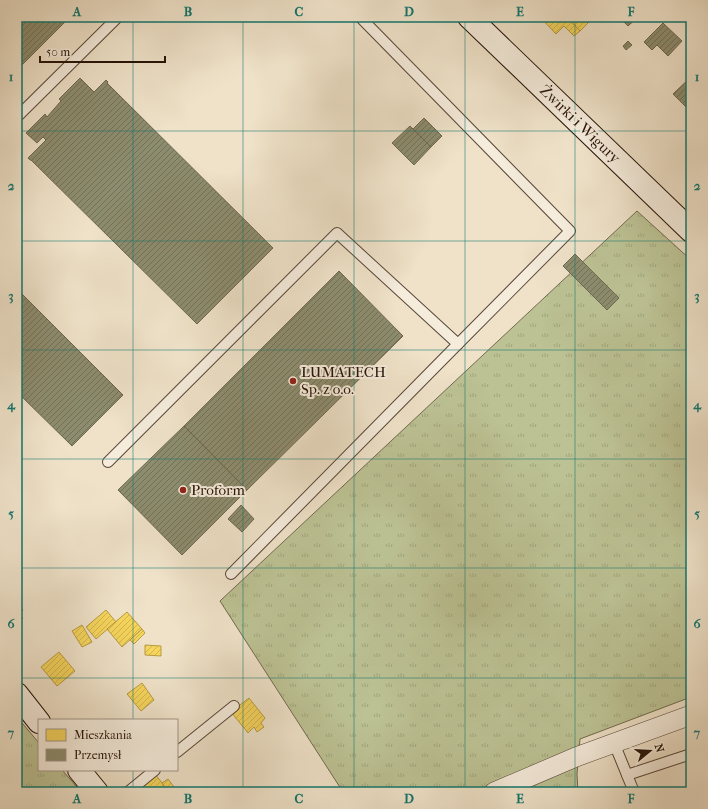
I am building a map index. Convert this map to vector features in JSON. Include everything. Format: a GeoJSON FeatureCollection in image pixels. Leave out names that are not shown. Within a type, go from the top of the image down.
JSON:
{"type":"FeatureCollection","features":[{"type":"Feature","properties":{"kind":"street","name":"Żwirki i Wigury"},"geometry":{"type":"LineString","coordinates":[[468,17],[691,231]]}},
{"type":"Feature","properties":{"kind":"street"},"geometry":{"type":"LineString","coordinates":[[17,694],[38,721]]}},
{"type":"Feature","properties":{"kind":"street"},"geometry":{"type":"LineString","coordinates":[[494,792],[570,760],[691,715]]}},
{"type":"Feature","properties":{"kind":"street"},"geometry":{"type":"LineString","coordinates":[[80,771],[97,792]]}},
{"type":"Feature","properties":{"kind":"lane"},"geometry":{"type":"LineString","coordinates":[[17,117],[118,17]]}},
{"type":"Feature","properties":{"kind":"lane"},"geometry":{"type":"LineString","coordinates":[[231,574],[570,231],[360,17]]}},
{"type":"Feature","properties":{"kind":"lane"},"geometry":{"type":"LineString","coordinates":[[108,462],[337,233],[458,344]]}},
{"type":"Feature","properties":{"kind":"lane"},"geometry":{"type":"LineString","coordinates":[[178,751],[234,706]]}},
{"type":"Feature","properties":{"kind":"lane"},"geometry":{"type":"LineString","coordinates":[[614,743],[634,792]]}},
{"type":"Feature","properties":{"kind":"lane"},"geometry":{"type":"LineString","coordinates":[[627,775],[691,754]]}},
{"type":"Feature","properties":{"kind":"lane"},"geometry":{"type":"LineString","coordinates":[[128,792],[154,771]]}},
{"type":"Feature","properties":{"kind":"green space"},"geometry":{"type":"Polygon","coordinates":[[[637,211],[691,260],[691,697],[580,739],[577,774],[578,792],[343,792],[220,601],[637,211]]]}},
{"type":"Feature","properties":{"kind":"green space"},"geometry":{"type":"Polygon","coordinates":[[[17,717],[38,742],[38,771],[63,771],[78,788],[72,792],[17,792],[17,717]]]}},
{"type":"Feature","properties":{"kind":"building: Mieszkania"},"geometry":{"type":"Polygon","coordinates":[[[540,17],[567,17],[580,31],[574,36],[564,26],[556,34],[540,17]]]}},
{"type":"Feature","properties":{"kind":"building: Mieszkania"},"geometry":{"type":"Polygon","coordinates":[[[567,17],[594,17],[580,31],[567,17]]]}},
{"type":"Feature","properties":{"kind":"building: Mieszkania"},"geometry":{"type":"Polygon","coordinates":[[[17,603],[23,610],[17,615],[17,603]]]}},
{"type":"Feature","properties":{"kind":"building: Mieszkania"},"geometry":{"type":"Polygon","coordinates":[[[106,610],[116,622],[96,639],[86,627],[106,610]]]}},
{"type":"Feature","properties":{"kind":"building: Mieszkania"},"geometry":{"type":"Polygon","coordinates":[[[127,612],[142,629],[122,647],[107,629],[127,612]]]}},
{"type":"Feature","properties":{"kind":"building: Mieszkania"},"geometry":{"type":"Polygon","coordinates":[[[19,614],[23,618],[17,623],[17,615],[19,614]]]}},
{"type":"Feature","properties":{"kind":"building: Mieszkania"},"geometry":{"type":"Polygon","coordinates":[[[82,625],[92,642],[82,647],[72,631],[82,625]]]}},
{"type":"Feature","properties":{"kind":"building: Mieszkania"},"geometry":{"type":"Polygon","coordinates":[[[142,629],[145,633],[134,644],[130,640],[142,629]]]}},
{"type":"Feature","properties":{"kind":"building: Mieszkania"},"geometry":{"type":"Polygon","coordinates":[[[145,645],[161,646],[161,656],[145,655],[145,645]]]}},
{"type":"Feature","properties":{"kind":"building: Mieszkania"},"geometry":{"type":"Polygon","coordinates":[[[59,652],[75,671],[57,686],[41,667],[59,652]]]}},
{"type":"Feature","properties":{"kind":"building: Mieszkania"},"geometry":{"type":"Polygon","coordinates":[[[142,683],[154,700],[141,711],[127,694],[142,683]]]}},
{"type":"Feature","properties":{"kind":"building: Mieszkania"},"geometry":{"type":"Polygon","coordinates":[[[249,698],[265,718],[261,723],[264,727],[257,732],[254,727],[248,733],[231,712],[249,698]]]}},
{"type":"Feature","properties":{"kind":"building: Mieszkania"},"geometry":{"type":"Polygon","coordinates":[[[155,774],[169,792],[142,792],[138,787],[155,774]]]}},
{"type":"Feature","properties":{"kind":"building: Mieszkania"},"geometry":{"type":"Polygon","coordinates":[[[168,779],[177,791],[176,792],[169,792],[162,783],[168,779]]]}},
{"type":"Feature","properties":{"kind":"building: Przemysł"},"geometry":{"type":"Polygon","coordinates":[[[17,17],[64,17],[67,20],[17,70],[17,17]]]}},
{"type":"Feature","properties":{"kind":"building: Przemysł"},"geometry":{"type":"Polygon","coordinates":[[[619,17],[636,17],[637,18],[628,26],[619,17]]]}},
{"type":"Feature","properties":{"kind":"building: Przemysł"},"geometry":{"type":"Polygon","coordinates":[[[663,23],[682,41],[668,56],[657,45],[652,50],[644,42],[663,23]]]}},
{"type":"Feature","properties":{"kind":"building: Przemysł"},"geometry":{"type":"Polygon","coordinates":[[[628,41],[632,45],[626,50],[623,46],[628,41]]]}},
{"type":"Feature","properties":{"kind":"building: Przemysł"},"geometry":{"type":"Polygon","coordinates":[[[691,77],[691,112],[673,94],[691,77]]]}},
{"type":"Feature","properties":{"kind":"building: Przemysł"},"geometry":{"type":"Polygon","coordinates":[[[80,78],[94,92],[106,80],[108,82],[107,83],[273,248],[197,324],[28,158],[46,140],[43,137],[37,143],[26,133],[45,114],[47,117],[61,101],[59,99],[80,78]]]}},
{"type":"Feature","properties":{"kind":"building: Przemysł"},"geometry":{"type":"Polygon","coordinates":[[[424,118],[442,136],[431,147],[413,129],[424,118]]]}},
{"type":"Feature","properties":{"kind":"building: Przemysł"},"geometry":{"type":"Polygon","coordinates":[[[410,126],[431,147],[414,165],[392,143],[410,126]]]}},
{"type":"Feature","properties":{"kind":"building: Przemysł"},"geometry":{"type":"Polygon","coordinates":[[[575,254],[619,298],[607,310],[563,266],[575,254]]]}},
{"type":"Feature","properties":{"kind":"building: Przemysł","name":"LUMATECH Sp. z o.o."},"geometry":{"type":"Polygon","coordinates":[[[339,271],[403,336],[247,490],[184,426],[339,271]]]}},
{"type":"Feature","properties":{"kind":"building: Przemysł"},"geometry":{"type":"Polygon","coordinates":[[[17,289],[123,395],[72,446],[17,392],[17,289]]]}},
{"type":"Feature","properties":{"kind":"building: Przemysł","name":"Proform"},"geometry":{"type":"Polygon","coordinates":[[[184,426],[247,490],[182,555],[118,490],[184,426]]]}},
{"type":"Feature","properties":{"kind":"building: Przemysł"},"geometry":{"type":"Polygon","coordinates":[[[241,505],[254,519],[242,532],[228,519],[241,505]]]}},
{"type":"Feature","properties":{"kind":"place","name":"LUMATECH Sp. z o.o."},"geometry":{"type":"Point","coordinates":[293,381]}},
{"type":"Feature","properties":{"kind":"place","name":"Proform"},"geometry":{"type":"Point","coordinates":[183,490]}}]}
